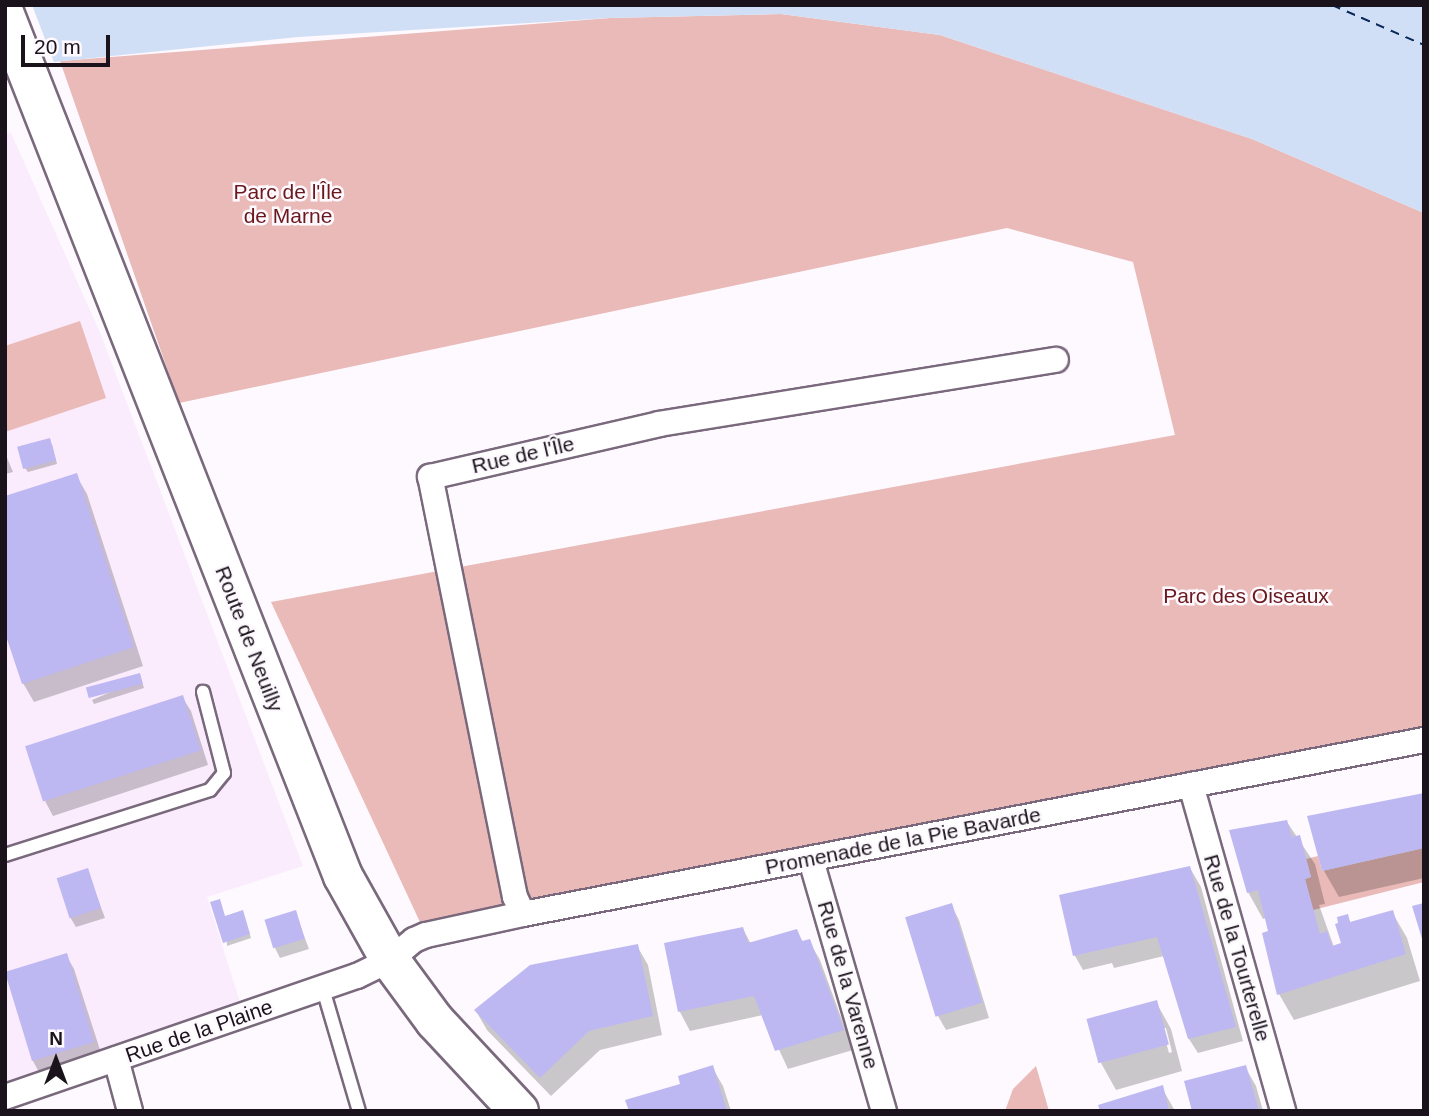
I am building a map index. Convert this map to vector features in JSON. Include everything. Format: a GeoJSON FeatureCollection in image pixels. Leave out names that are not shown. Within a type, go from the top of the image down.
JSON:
{"type":"FeatureCollection","features":[{"type":"Feature","properties":{"kind":"main road","name":"Route de Neuilly"},"geometry":{"type":"LineString","coordinates":[[5,15],[343,876],[390,960],[435,1021],[504,1104]]}},
{"type":"Feature","properties":{"kind":"street","name":"Rue de l'Île"},"geometry":{"type":"LineString","coordinates":[[523,914],[515,897],[430,477],[659,424],[1056,360]]}},
{"type":"Feature","properties":{"kind":"street","name":"Promenade de la Pie Bavarde"},"geometry":{"type":"LineString","coordinates":[[390,960],[414,940],[426,935],[523,914],[1424,740]]}},
{"type":"Feature","properties":{"kind":"street","name":"Rue de la Tourterelle"},"geometry":{"type":"LineString","coordinates":[[1191,785],[1283,1111]]}},
{"type":"Feature","properties":{"kind":"street","name":"Rue de la Varenne"},"geometry":{"type":"LineString","coordinates":[[811,860],[884,1111]]}},
{"type":"Feature","properties":{"kind":"street","name":"Rue de la Plaine"},"geometry":{"type":"LineString","coordinates":[[5,1097],[323,989],[390,960]]}},
{"type":"Feature","properties":{"kind":"street"},"geometry":{"type":"LineString","coordinates":[[116,1059],[130,1111]]}},
{"type":"Feature","properties":{"kind":"lane"},"geometry":{"type":"LineString","coordinates":[[5,855],[210,790],[224,772],[203,692]]}},
{"type":"Feature","properties":{"kind":"lane"},"geometry":{"type":"LineString","coordinates":[[323,989],[359,1111]]}},
{"type":"Feature","properties":{"kind":"shaded area"},"geometry":{"type":"Polygon","coordinates":[[[11,133],[101,335],[303,866],[207,897],[244,1015],[5,1097],[5,134],[11,133]]]}},
{"type":"Feature","properties":{"kind":"green space","name":"Parc des Oiseaux"},"geometry":{"type":"Polygon","coordinates":[[[781,14],[940,35],[1252,139],[1424,213],[1424,742],[426,935],[271,602],[1175,435],[1133,262],[1007,228],[179,403],[60,61],[610,18],[781,14]]]}},
{"type":"Feature","properties":{"kind":"green space"},"geometry":{"type":"Polygon","coordinates":[[[80,321],[106,398],[5,432],[5,346],[80,321]]]}},
{"type":"Feature","properties":{"kind":"green space"},"geometry":{"type":"Polygon","coordinates":[[[1424,848],[1424,882],[1313,910],[1305,879],[1311,877],[1306,859],[1318,856],[1322,871],[1424,848]]]}},
{"type":"Feature","properties":{"kind":"green space"},"geometry":{"type":"Polygon","coordinates":[[[1036,1066],[1049,1111],[1005,1111],[1013,1089],[1036,1066]]]}},
{"type":"Feature","properties":{"kind":"water"},"geometry":{"type":"Polygon","coordinates":[[[5,5],[1424,5],[1424,213],[1252,139],[940,35],[781,14],[610,18],[298,37],[5,67],[5,5]]]}},
{"type":"Feature","properties":{"kind":"pier"},"geometry":{"type":"Polygon","coordinates":[[[5,5],[32,5],[55,65],[5,70],[5,5]]]}},
{"type":"Feature","properties":{"kind":"building"},"geometry":{"type":"Polygon","coordinates":[[[50,438],[56,460],[23,469],[17,447],[50,438]]]}},
{"type":"Feature","properties":{"kind":"building"},"geometry":{"type":"Polygon","coordinates":[[[77,473],[134,647],[22,684],[5,633],[5,496],[77,473]]]}},
{"type":"Feature","properties":{"kind":"building"},"geometry":{"type":"Polygon","coordinates":[[[140,673],[143,684],[89,698],[86,687],[140,673]]]}},
{"type":"Feature","properties":{"kind":"building"},"geometry":{"type":"Polygon","coordinates":[[[183,695],[201,750],[43,801],[25,746],[183,695]]]}},
{"type":"Feature","properties":{"kind":"building"},"geometry":{"type":"Polygon","coordinates":[[[1424,793],[1424,848],[1322,871],[1307,816],[1424,793]]]}},
{"type":"Feature","properties":{"kind":"building"},"geometry":{"type":"Polygon","coordinates":[[[1287,820],[1292,837],[1300,835],[1311,877],[1305,879],[1320,934],[1327,931],[1332,946],[1341,943],[1335,924],[1338,923],[1337,917],[1348,914],[1350,922],[1393,910],[1406,954],[1277,995],[1262,933],[1268,931],[1258,890],[1247,893],[1229,830],[1287,820]]]}},
{"type":"Feature","properties":{"kind":"building"},"geometry":{"type":"Polygon","coordinates":[[[1190,866],[1236,1027],[1188,1039],[1157,937],[1073,956],[1059,895],[1190,866]]]}},
{"type":"Feature","properties":{"kind":"building"},"geometry":{"type":"Polygon","coordinates":[[[88,868],[101,908],[70,918],[57,878],[88,868]]]}},
{"type":"Feature","properties":{"kind":"building"},"geometry":{"type":"Polygon","coordinates":[[[220,899],[225,916],[243,910],[250,934],[223,943],[210,902],[220,899]]]}},
{"type":"Feature","properties":{"kind":"building"},"geometry":{"type":"Polygon","coordinates":[[[952,903],[982,1002],[936,1017],[905,917],[952,903]]]}},
{"type":"Feature","properties":{"kind":"building"},"geometry":{"type":"Polygon","coordinates":[[[1424,903],[1424,942],[1423,942],[1412,906],[1424,903]]]}},
{"type":"Feature","properties":{"kind":"building"},"geometry":{"type":"Polygon","coordinates":[[[296,910],[305,939],[273,948],[264,920],[296,910]]]}},
{"type":"Feature","properties":{"kind":"building"},"geometry":{"type":"Polygon","coordinates":[[[743,927],[748,943],[797,929],[802,941],[810,939],[844,1030],[775,1051],[754,996],[678,1012],[664,943],[743,927]]]}},
{"type":"Feature","properties":{"kind":"building"},"geometry":{"type":"Polygon","coordinates":[[[638,944],[653,1016],[589,1031],[540,1078],[474,1010],[530,965],[638,944]]]}},
{"type":"Feature","properties":{"kind":"building"},"geometry":{"type":"Polygon","coordinates":[[[67,953],[94,1042],[32,1061],[5,972],[67,953]]]}},
{"type":"Feature","properties":{"kind":"building"},"geometry":{"type":"Polygon","coordinates":[[[1157,1000],[1169,1044],[1098,1063],[1086,1019],[1157,1000]]]}},
{"type":"Feature","properties":{"kind":"building"},"geometry":{"type":"Polygon","coordinates":[[[713,1065],[727,1111],[629,1111],[625,1100],[680,1084],[678,1076],[713,1065]]]}},
{"type":"Feature","properties":{"kind":"building"},"geometry":{"type":"Polygon","coordinates":[[[1246,1065],[1259,1111],[1192,1111],[1184,1081],[1246,1065]]]}},
{"type":"Feature","properties":{"kind":"building"},"geometry":{"type":"Polygon","coordinates":[[[1163,1085],[1169,1111],[1100,1111],[1098,1105],[1163,1085]]]}},
{"type":"Feature","properties":{"kind":"ferry route"},"geometry":{"type":"LineString","coordinates":[[1332,5],[1424,45]]}},
{"type":"Feature","properties":{"kind":"park label","name":"Parc de l'Île de Marne"},"geometry":{"type":"Point","coordinates":[288,204]}}]}
